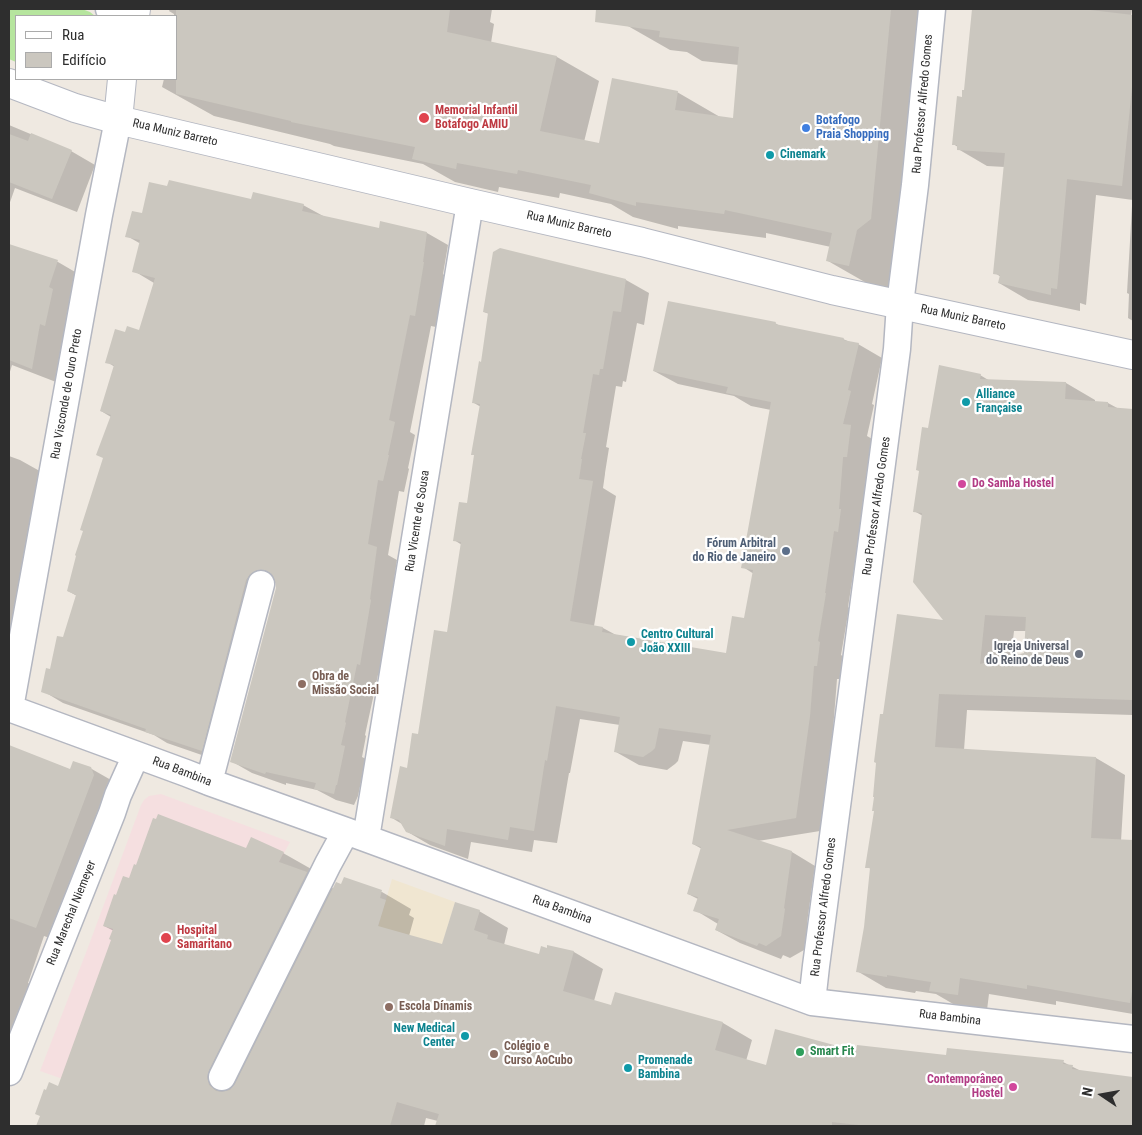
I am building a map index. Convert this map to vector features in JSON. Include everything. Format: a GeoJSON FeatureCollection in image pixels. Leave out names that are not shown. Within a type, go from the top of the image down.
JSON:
{"type":"FeatureCollection","features":[{"type":"Feature","properties":{"kind":"main road","name":"Rua Visconde de Ouro Preto"},"geometry":{"type":"LineString","coordinates":[[118,120],[122,80]]}},
{"type":"Feature","properties":{"kind":"main road","name":"Rua Muniz Barreto"},"geometry":{"type":"LineString","coordinates":[[9,83],[75,108],[118,120],[642,242],[832,290],[1133,355]]}},
{"type":"Feature","properties":{"kind":"street"},"geometry":{"type":"LineString","coordinates":[[109,9],[124,15]]}},
{"type":"Feature","properties":{"kind":"street","name":"Rua Professor Alfredo Gomes"},"geometry":{"type":"LineString","coordinates":[[812,1002],[898,348],[900,304],[915,185],[932,9]]}},
{"type":"Feature","properties":{"kind":"street","name":"Rua Visconde de Ouro Preto"},"geometry":{"type":"LineString","coordinates":[[10,708],[99,215],[118,120]]}},
{"type":"Feature","properties":{"kind":"street","name":"Rua Vicente de Sousa"},"geometry":{"type":"LineString","coordinates":[[222,1077],[328,864],[356,834],[470,203]]}},
{"type":"Feature","properties":{"kind":"street"},"geometry":{"type":"LineString","coordinates":[[209,782],[261,584]]}},
{"type":"Feature","properties":{"kind":"street","name":"Rua Bambina"},"geometry":{"type":"LineString","coordinates":[[10,708],[812,1002],[1133,1039]]}},
{"type":"Feature","properties":{"kind":"street","name":"Rua Marechal Niemeyer"},"geometry":{"type":"LineString","coordinates":[[9,1072],[118,795],[136,755]]}},
{"type":"Feature","properties":{"kind":"shaded area","name":"Hospital Samaritano"},"geometry":{"type":"Polygon","coordinates":[[[161,794],[290,842],[245,926],[120,1099],[40,1071],[141,805],[149,796],[161,794]]]}},
{"type":"Feature","properties":{"kind":"shaded area","name":"Escola Dínamis"},"geometry":{"type":"Polygon","coordinates":[[[392,879],[455,902],[390,1126],[320,1126],[392,879]]]}},
{"type":"Feature","properties":{"kind":"green space"},"geometry":{"type":"Polygon","coordinates":[[[9,9],[82,9],[94,15],[15,15],[15,62],[9,59],[9,9]]]}},
{"type":"Feature","properties":{"kind":"building"},"geometry":{"type":"Polygon","coordinates":[[[176,9],[450,9],[447,32],[557,56],[540,131],[599,143],[612,78],[678,91],[675,110],[733,118],[739,47],[659,37],[660,31],[595,22],[596,9],[891,9],[871,219],[857,230],[849,266],[826,261],[832,233],[725,210],[724,214],[636,202],[636,206],[589,193],[591,185],[518,170],[517,174],[457,163],[456,169],[412,159],[415,147],[291,122],[176,94],[176,80],[178,80],[178,15],[176,15],[176,9]]]}},
{"type":"Feature","properties":{"kind":"building"},"geometry":{"type":"Polygon","coordinates":[[[972,9],[1082,9],[1133,15],[1133,77],[1122,186],[1067,179],[1057,289],[1051,288],[1051,295],[998,283],[1000,275],[993,274],[1005,153],[957,150],[957,145],[952,145],[957,96],[962,97],[962,90],[964,90],[972,9]]]}},
{"type":"Feature","properties":{"kind":"building"},"geometry":{"type":"Polygon","coordinates":[[[31,133],[72,150],[52,199],[9,182],[9,134],[28,141],[31,133]]]}},
{"type":"Feature","properties":{"kind":"building"},"geometry":{"type":"Polygon","coordinates":[[[169,180],[251,199],[253,192],[304,204],[302,211],[379,228],[380,221],[427,232],[415,316],[410,315],[389,420],[395,422],[389,455],[383,481],[378,480],[368,544],[377,547],[371,600],[360,665],[357,664],[345,722],[341,745],[345,746],[334,794],[314,789],[316,783],[266,772],[265,774],[230,762],[276,588],[272,574],[265,570],[257,570],[250,574],[246,580],[202,751],[145,732],[146,729],[41,692],[46,668],[50,669],[57,636],[63,637],[76,595],[67,591],[75,555],[83,531],[80,530],[103,458],[96,455],[111,415],[100,411],[114,365],[105,363],[115,329],[125,332],[127,326],[139,330],[155,278],[132,272],[140,240],[125,237],[132,211],[142,213],[149,182],[167,186],[169,180]]]}},
{"type":"Feature","properties":{"kind":"building"},"geometry":{"type":"Polygon","coordinates":[[[9,244],[58,260],[49,287],[53,289],[45,326],[40,324],[32,369],[9,360],[9,244]]]}},
{"type":"Feature","properties":{"kind":"building"},"geometry":{"type":"Polygon","coordinates":[[[500,248],[626,279],[621,312],[613,311],[603,369],[600,369],[599,375],[593,374],[583,433],[586,433],[579,479],[593,481],[570,621],[603,627],[602,632],[726,653],[732,616],[744,618],[753,570],[741,568],[771,402],[726,393],[728,387],[653,371],[668,301],[776,322],[775,324],[844,338],[843,340],[859,343],[848,390],[851,391],[843,424],[851,425],[847,457],[843,457],[839,509],[841,509],[838,532],[834,531],[818,641],[820,642],[817,666],[814,666],[810,716],[796,818],[727,830],[792,851],[781,936],[766,946],[759,943],[757,946],[715,930],[719,919],[693,911],[698,897],[687,894],[701,847],[692,844],[711,735],[659,728],[655,748],[643,757],[614,752],[620,717],[556,706],[534,831],[510,827],[508,840],[447,829],[445,846],[406,832],[399,820],[390,818],[400,766],[407,768],[412,733],[418,734],[434,630],[447,632],[461,542],[453,541],[459,502],[467,503],[474,455],[471,455],[480,404],[472,403],[479,361],[481,362],[488,313],[483,312],[493,252],[500,248]]]}},
{"type":"Feature","properties":{"kind":"building"},"geometry":{"type":"Polygon","coordinates":[[[939,365],[981,374],[980,379],[1066,382],[1065,399],[1108,402],[1108,407],[1133,409],[1133,700],[939,694],[935,747],[1096,757],[1091,838],[1133,840],[1133,985],[1130,1003],[1027,985],[1027,989],[960,978],[958,995],[929,991],[931,982],[856,972],[864,927],[870,868],[865,868],[874,811],[872,811],[876,763],[874,762],[880,714],[883,714],[897,614],[943,620],[913,582],[922,513],[913,512],[919,471],[916,470],[922,427],[928,428],[939,365]],[[985,615],[980,664],[1024,653],[1026,617],[985,615]]]}},
{"type":"Feature","properties":{"kind":"building"},"geometry":{"type":"Polygon","coordinates":[[[9,745],[70,769],[73,761],[91,767],[94,775],[36,928],[9,918],[9,745]]]}},
{"type":"Feature","properties":{"kind":"building"},"geometry":{"type":"Polygon","coordinates":[[[158,814],[246,848],[251,837],[284,852],[279,862],[307,872],[209,1070],[207,1077],[209,1085],[216,1091],[230,1090],[235,1084],[336,882],[341,884],[344,877],[382,890],[380,898],[386,900],[378,926],[442,944],[455,902],[480,910],[474,930],[488,935],[487,939],[539,954],[541,946],[547,948],[547,945],[574,951],[563,991],[611,1005],[615,992],[723,1022],[715,1050],[766,1065],[775,1029],[856,1051],[857,1045],[946,1055],[947,1048],[1064,1060],[1063,1064],[1073,1065],[1072,1069],[1133,1077],[1133,1126],[868,1126],[832,1122],[832,1126],[435,1126],[439,1114],[397,1102],[390,1126],[36,1126],[40,1116],[35,1114],[44,1089],[46,1090],[49,1082],[58,1086],[111,940],[109,939],[113,929],[103,926],[114,894],[116,895],[123,876],[129,878],[134,864],[136,865],[153,818],[156,819],[158,814]]]}},
{"type":"Feature","properties":{"kind":"place","name":"Memorial Infantil Botafogo AMIU"},"geometry":{"type":"Point","coordinates":[424,118]}},
{"type":"Feature","properties":{"kind":"place","name":"Botafogo Praia Shopping"},"geometry":{"type":"Point","coordinates":[806,128]}},
{"type":"Feature","properties":{"kind":"place","name":"Cinemark"},"geometry":{"type":"Point","coordinates":[770,155]}},
{"type":"Feature","properties":{"kind":"place","name":"Alliance Française"},"geometry":{"type":"Point","coordinates":[966,402]}},
{"type":"Feature","properties":{"kind":"place","name":"Do Samba Hostel"},"geometry":{"type":"Point","coordinates":[962,484]}},
{"type":"Feature","properties":{"kind":"place","name":"Fórum Arbitral do Rio de Janeiro"},"geometry":{"type":"Point","coordinates":[786,551]}},
{"type":"Feature","properties":{"kind":"place","name":"Centro Cultural João XXIII"},"geometry":{"type":"Point","coordinates":[631,642]}},
{"type":"Feature","properties":{"kind":"place","name":"Igreja Universal do Reino de Deus"},"geometry":{"type":"Point","coordinates":[1079,654]}},
{"type":"Feature","properties":{"kind":"place","name":"Obra de Missão Social"},"geometry":{"type":"Point","coordinates":[302,684]}},
{"type":"Feature","properties":{"kind":"place","name":"Hospital Samaritano"},"geometry":{"type":"Point","coordinates":[166,938]}},
{"type":"Feature","properties":{"kind":"place","name":"Escola Dínamis"},"geometry":{"type":"Point","coordinates":[389,1007]}},
{"type":"Feature","properties":{"kind":"place","name":"New Medical Center"},"geometry":{"type":"Point","coordinates":[465,1036]}},
{"type":"Feature","properties":{"kind":"place","name":"Smart Fit"},"geometry":{"type":"Point","coordinates":[800,1052]}},
{"type":"Feature","properties":{"kind":"place","name":"Colégio e Curso AoCubo"},"geometry":{"type":"Point","coordinates":[494,1054]}},
{"type":"Feature","properties":{"kind":"place","name":"Promenade Bambina"},"geometry":{"type":"Point","coordinates":[628,1068]}},
{"type":"Feature","properties":{"kind":"place","name":"Contemporâneo Hostel"},"geometry":{"type":"Point","coordinates":[1013,1087]}}]}
